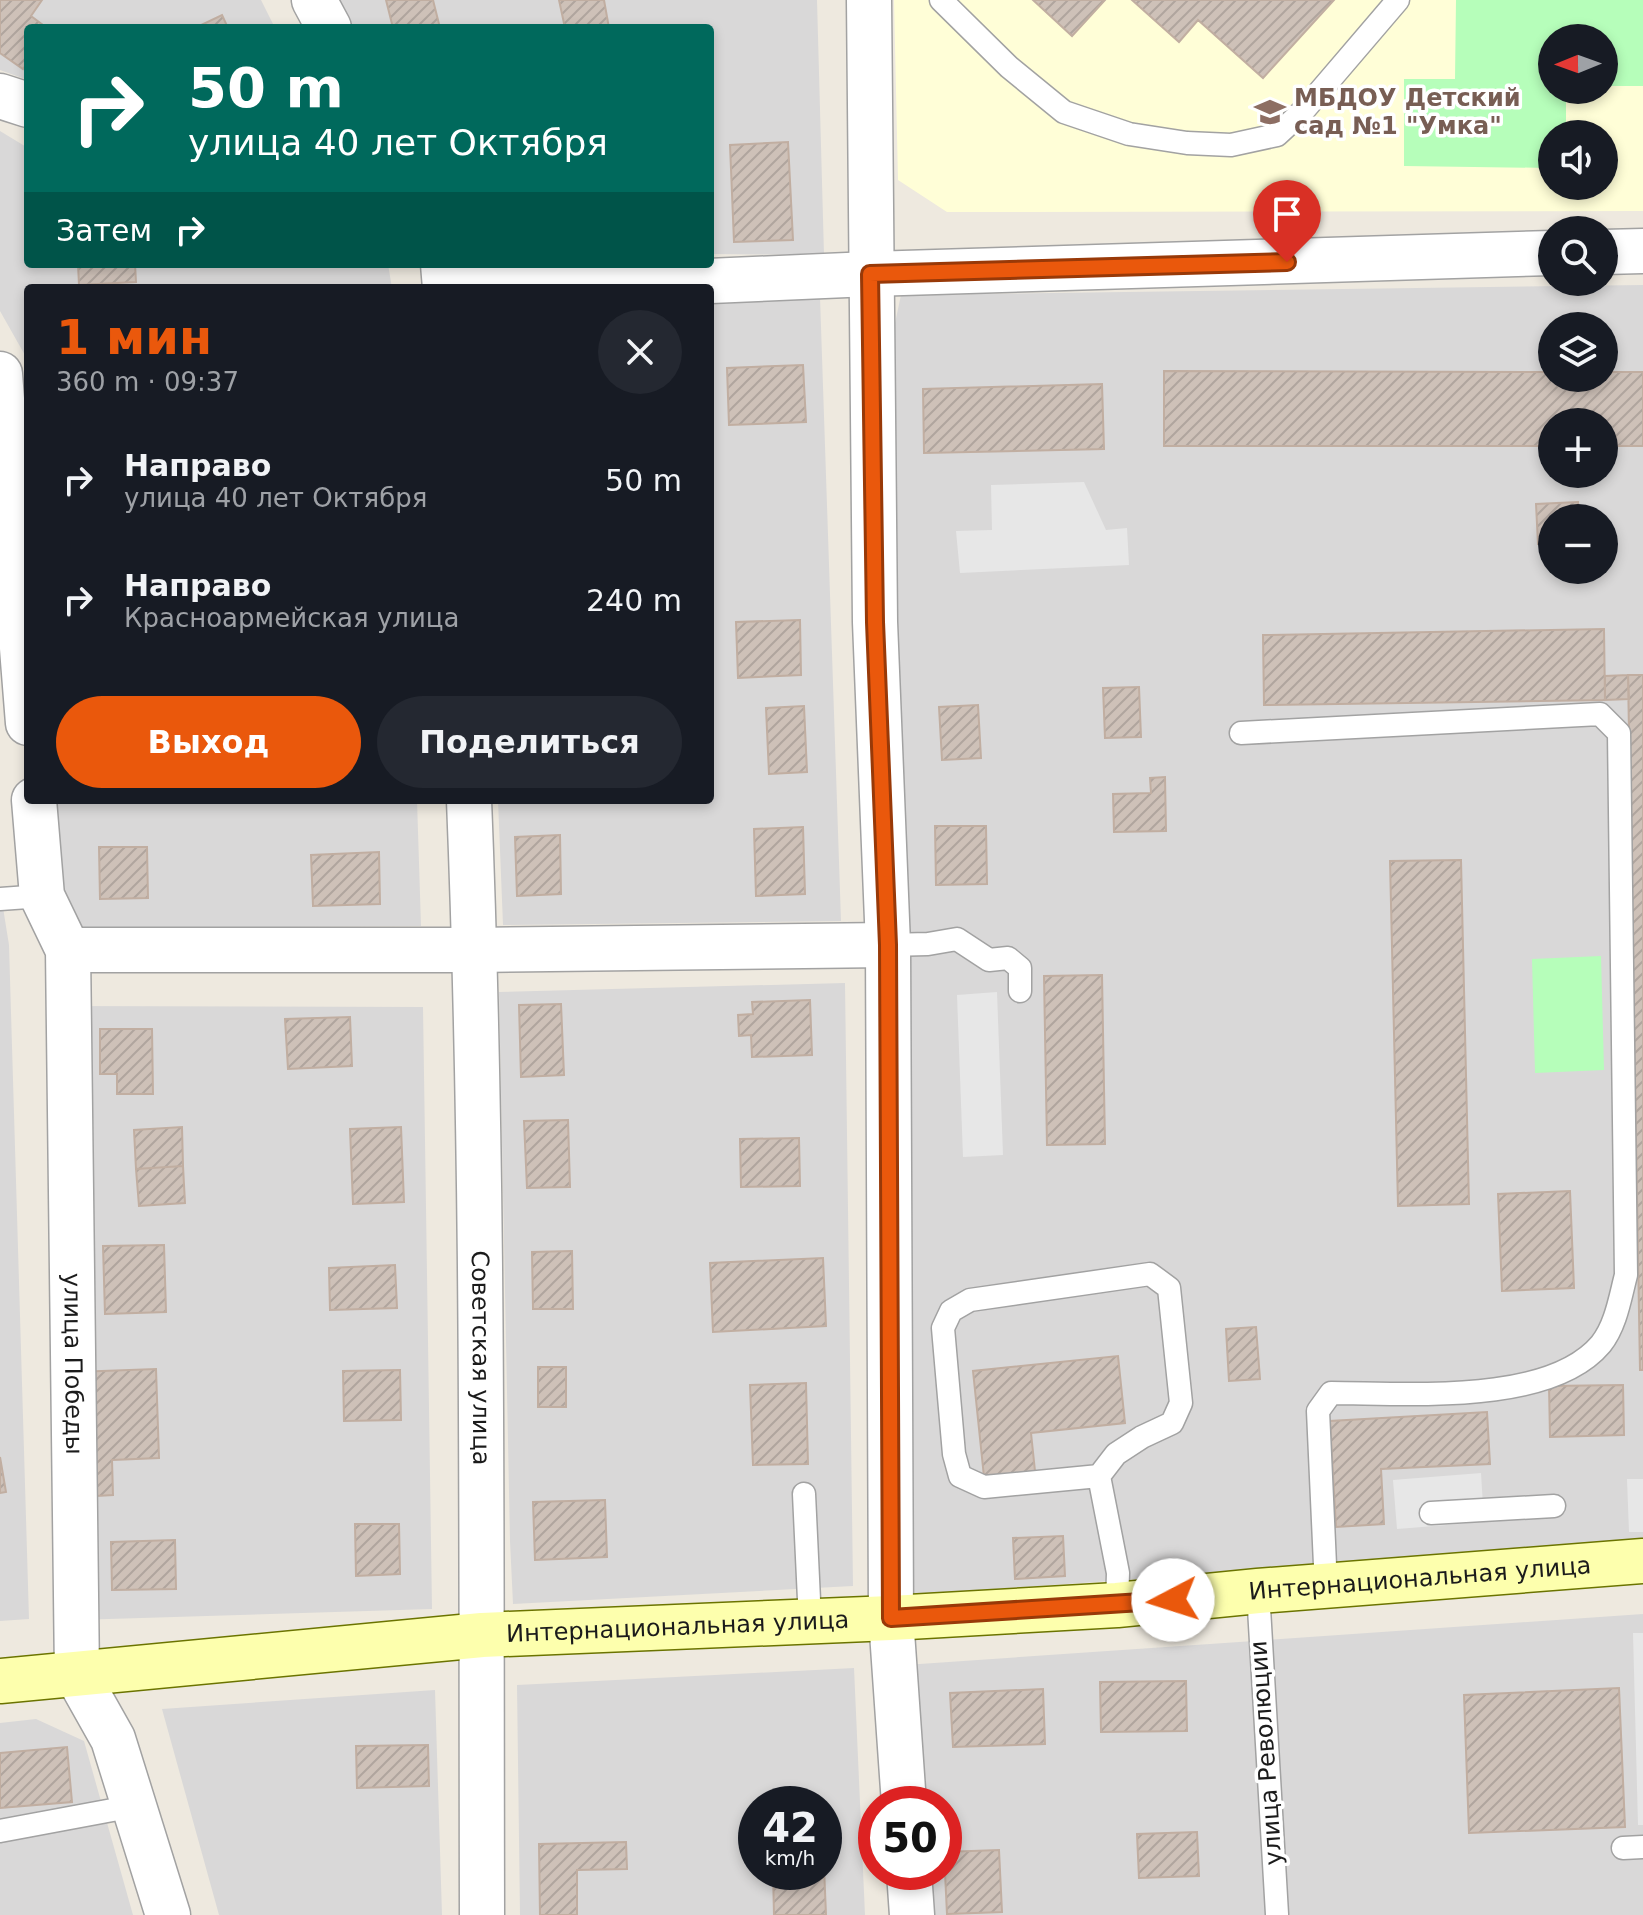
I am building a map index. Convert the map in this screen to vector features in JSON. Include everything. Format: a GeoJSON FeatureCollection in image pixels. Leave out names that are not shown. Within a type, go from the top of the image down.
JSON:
{"type":"FeatureCollection","features":[{"type":"Feature","properties":{"kind":"main road","name":"Интернациональная улица"},"geometry":{"type":"LineString","coordinates":[[0,1681],[482,1635],[1117,1605],[1643,1561]]}},
{"type":"Feature","properties":{"kind":"street"},"geometry":{"type":"LineString","coordinates":[[314,0],[327,24]]}},
{"type":"Feature","properties":{"kind":"street"},"geometry":{"type":"LineString","coordinates":[[869,0],[875,622],[888,945],[891,1618],[903,1786]]}},
{"type":"Feature","properties":{"kind":"street"},"geometry":{"type":"LineString","coordinates":[[0,96],[24,104]]}},
{"type":"Feature","properties":{"kind":"street"},"geometry":{"type":"LineString","coordinates":[[1618,252],[1643,251]]}},
{"type":"Feature","properties":{"kind":"street"},"geometry":{"type":"LineString","coordinates":[[530,268],[618,274],[870,274],[1538,253]]}},
{"type":"Feature","properties":{"kind":"street"},"geometry":{"type":"LineString","coordinates":[[0,374],[24,673]]}},
{"type":"Feature","properties":{"kind":"street","name":"улица Победы"},"geometry":{"type":"LineString","coordinates":[[33,804],[21,897],[68,950],[77,1675],[113,1739],[168,1915]]}},
{"type":"Feature","properties":{"kind":"street","name":"Советская улица"},"geometry":{"type":"LineString","coordinates":[[469,804],[475,950],[482,1914]]}},
{"type":"Feature","properties":{"kind":"street"},"geometry":{"type":"LineString","coordinates":[[68,950],[475,950],[888,945]]}},
{"type":"Feature","properties":{"kind":"street"},"geometry":{"type":"LineString","coordinates":[[910,1890],[912,1915]]}},
{"type":"Feature","properties":{"kind":"lane"},"geometry":{"type":"LineString","coordinates":[[941,0],[1009,67],[1064,112],[1129,134],[1187,143],[1231,145],[1277,135],[1304,110],[1398,0]]}},
{"type":"Feature","properties":{"kind":"lane"},"geometry":{"type":"LineString","coordinates":[[1241,733],[1600,714],[1619,733],[1626,1275],[1615,1317],[1601,1343],[1581,1361],[1545,1377],[1487,1392],[1331,1393],[1318,1411],[1326,1587]]}},
{"type":"Feature","properties":{"kind":"lane"},"geometry":{"type":"LineString","coordinates":[[888,945],[928,944],[957,939],[989,960],[1008,958],[1020,968],[1020,991]]}},
{"type":"Feature","properties":{"kind":"lane"},"geometry":{"type":"LineString","coordinates":[[1099,1476],[984,1487],[960,1476],[954,1454],[943,1328],[951,1311],[970,1300],[1150,1274],[1169,1288],[1181,1403],[1172,1423],[1116,1454],[1099,1476],[1118,1573],[1117,1605]]}},
{"type":"Feature","properties":{"kind":"lane"},"geometry":{"type":"LineString","coordinates":[[804,1494],[810,1621]]}},
{"type":"Feature","properties":{"kind":"lane"},"geometry":{"type":"LineString","coordinates":[[1431,1513],[1554,1506]]}},
{"type":"Feature","properties":{"kind":"lane","name":"улица Революции"},"geometry":{"type":"LineString","coordinates":[[1258,1591],[1277,1914]]}},
{"type":"Feature","properties":{"kind":"lane"},"geometry":{"type":"LineString","coordinates":[[0,1831],[134,1806]]}},
{"type":"Feature","properties":{"kind":"shaded area"},"geometry":{"type":"Polygon","coordinates":[[[0,0],[261,0],[273,24],[24,24],[24,79],[0,70],[0,0]]]}},
{"type":"Feature","properties":{"kind":"shaded area"},"geometry":{"type":"Polygon","coordinates":[[[331,0],[817,0],[824,255],[714,254],[714,24],[343,24],[331,0]]]}},
{"type":"Feature","properties":{"kind":"shaded area","name":"МБДОУ Детский сад №1 \"Умка\""},"geometry":{"type":"Polygon","coordinates":[[[894,0],[1643,0],[1643,211],[947,212],[898,180],[894,0]]]}},
{"type":"Feature","properties":{"kind":"shaded area"},"geometry":{"type":"Polygon","coordinates":[[[0,131],[24,146],[24,268],[389,268],[391,284],[24,284],[24,353],[0,311],[0,131]]]}},
{"type":"Feature","properties":{"kind":"shaded area"},"geometry":{"type":"Polygon","coordinates":[[[1618,285],[1643,285],[1643,1544],[908,1595],[875,417],[901,295],[1538,286],[1538,296],[1618,296],[1618,285]]]}},
{"type":"Feature","properties":{"kind":"shaded area"},"geometry":{"type":"Polygon","coordinates":[[[820,297],[841,921],[503,925],[498,804],[714,804],[714,301],[820,297]]]}},
{"type":"Feature","properties":{"kind":"shaded area"},"geometry":{"type":"Polygon","coordinates":[[[1084,482],[1106,530],[1127,528],[1129,565],[960,573],[956,531],[992,530],[991,485],[1084,482]]]}},
{"type":"Feature","properties":{"kind":"shaded area"},"geometry":{"type":"Polygon","coordinates":[[[46,804],[417,804],[421,926],[52,929],[46,804]]]}},
{"type":"Feature","properties":{"kind":"shaded area"},"geometry":{"type":"Polygon","coordinates":[[[0,889],[9,945],[29,1619],[0,1621],[0,889]]]}},
{"type":"Feature","properties":{"kind":"shaded area"},"geometry":{"type":"Polygon","coordinates":[[[845,983],[853,1586],[513,1604],[499,992],[845,983]]]}},
{"type":"Feature","properties":{"kind":"shaded area"},"geometry":{"type":"Polygon","coordinates":[[[997,992],[1003,1155],[963,1157],[957,995],[997,992]]]}},
{"type":"Feature","properties":{"kind":"shaded area"},"geometry":{"type":"Polygon","coordinates":[[[58,1006],[423,1007],[432,1609],[76,1620],[58,1006]]]}},
{"type":"Feature","properties":{"kind":"shaded area"},"geometry":{"type":"Polygon","coordinates":[[[1481,1473],[1484,1522],[1397,1529],[1393,1480],[1481,1473]]]}},
{"type":"Feature","properties":{"kind":"shaded area"},"geometry":{"type":"Polygon","coordinates":[[[1627,1479],[1643,1479],[1643,1532],[1629,1532],[1627,1479]]]}},
{"type":"Feature","properties":{"kind":"shaded area"},"geometry":{"type":"Polygon","coordinates":[[[1643,1614],[1643,1915],[922,1915],[920,1890],[962,1890],[962,1786],[913,1786],[905,1665],[1643,1614]]]}},
{"type":"Feature","properties":{"kind":"shaded area"},"geometry":{"type":"Polygon","coordinates":[[[1633,1633],[1643,1633],[1643,1825],[1638,1825],[1633,1633]]]}},
{"type":"Feature","properties":{"kind":"shaded area"},"geometry":{"type":"Polygon","coordinates":[[[854,1668],[859,1786],[858,1890],[864,1890],[865,1915],[520,1915],[517,1685],[854,1668]]]}},
{"type":"Feature","properties":{"kind":"shaded area"},"geometry":{"type":"Polygon","coordinates":[[[435,1690],[442,1915],[219,1915],[162,1709],[435,1690]]]}},
{"type":"Feature","properties":{"kind":"shaded area"},"geometry":{"type":"Polygon","coordinates":[[[36,1719],[84,1741],[133,1915],[0,1915],[0,1723],[36,1719]]]}},
{"type":"Feature","properties":{"kind":"green space"},"geometry":{"type":"Polygon","coordinates":[[[1456,0],[1643,0],[1643,86],[1618,86],[1618,24],[1538,24],[1538,104],[1566,104],[1566,120],[1538,120],[1538,168],[1404,166],[1404,79],[1455,79],[1456,0]]]}},
{"type":"Feature","properties":{"kind":"green space"},"geometry":{"type":"Polygon","coordinates":[[[1601,956],[1604,1070],[1535,1073],[1532,959],[1601,956]]]}},
{"type":"Feature","properties":{"kind":"building"},"geometry":{"type":"Polygon","coordinates":[[[0,0],[42,0],[31,16],[42,24],[24,24],[23,69],[0,53],[0,0]]]}},
{"type":"Feature","properties":{"kind":"building"},"geometry":{"type":"Polygon","coordinates":[[[386,0],[433,0],[439,24],[392,24],[386,0]]]}},
{"type":"Feature","properties":{"kind":"building"},"geometry":{"type":"Polygon","coordinates":[[[559,0],[604,0],[608,24],[564,24],[559,0]]]}},
{"type":"Feature","properties":{"kind":"building"},"geometry":{"type":"Polygon","coordinates":[[[1033,0],[1105,0],[1072,36],[1033,0]]]}},
{"type":"Feature","properties":{"kind":"building"},"geometry":{"type":"Polygon","coordinates":[[[1132,0],[1334,0],[1263,78],[1198,20],[1179,42],[1132,0]]]}},
{"type":"Feature","properties":{"kind":"building"},"geometry":{"type":"Polygon","coordinates":[[[222,15],[226,24],[203,24],[222,15]]]}},
{"type":"Feature","properties":{"kind":"building"},"geometry":{"type":"Polygon","coordinates":[[[788,142],[793,240],[734,242],[730,145],[788,142]]]}},
{"type":"Feature","properties":{"kind":"building"},"geometry":{"type":"Polygon","coordinates":[[[78,268],[135,268],[136,282],[79,284],[78,268]]]}},
{"type":"Feature","properties":{"kind":"building"},"geometry":{"type":"Polygon","coordinates":[[[803,365],[806,422],[729,425],[727,368],[803,365]]]}},
{"type":"Feature","properties":{"kind":"building"},"geometry":{"type":"Polygon","coordinates":[[[1164,371],[1538,372],[1538,392],[1618,392],[1618,372],[1643,372],[1643,446],[1618,446],[1618,408],[1538,408],[1538,446],[1164,446],[1164,371]]]}},
{"type":"Feature","properties":{"kind":"building"},"geometry":{"type":"Polygon","coordinates":[[[1102,384],[1104,449],[924,453],[923,389],[1102,384]]]}},
{"type":"Feature","properties":{"kind":"building"},"geometry":{"type":"Polygon","coordinates":[[[1578,502],[1578,504],[1538,504],[1538,544],[1536,504],[1578,502]]]}},
{"type":"Feature","properties":{"kind":"building"},"geometry":{"type":"Polygon","coordinates":[[[800,620],[801,675],[738,678],[736,622],[800,620]]]}},
{"type":"Feature","properties":{"kind":"building"},"geometry":{"type":"Polygon","coordinates":[[[1604,629],[1605,700],[1264,705],[1263,635],[1604,629]]]}},
{"type":"Feature","properties":{"kind":"building"},"geometry":{"type":"Polygon","coordinates":[[[1628,675],[1643,675],[1643,1370],[1640,1370],[1628,675]]]}},
{"type":"Feature","properties":{"kind":"building"},"geometry":{"type":"Polygon","coordinates":[[[1628,675],[1629,699],[1605,700],[1605,676],[1628,675]]]}},
{"type":"Feature","properties":{"kind":"building"},"geometry":{"type":"Polygon","coordinates":[[[1139,687],[1141,737],[1105,738],[1103,688],[1139,687]]]}},
{"type":"Feature","properties":{"kind":"building"},"geometry":{"type":"Polygon","coordinates":[[[978,705],[981,758],[942,760],[939,707],[978,705]]]}},
{"type":"Feature","properties":{"kind":"building"},"geometry":{"type":"Polygon","coordinates":[[[804,706],[807,772],[769,774],[766,708],[804,706]]]}},
{"type":"Feature","properties":{"kind":"building"},"geometry":{"type":"Polygon","coordinates":[[[1165,777],[1166,831],[1114,832],[1113,794],[1151,793],[1150,778],[1165,777]]]}},
{"type":"Feature","properties":{"kind":"building"},"geometry":{"type":"Polygon","coordinates":[[[935,826],[986,826],[987,884],[936,885],[935,826]]]}},
{"type":"Feature","properties":{"kind":"building"},"geometry":{"type":"Polygon","coordinates":[[[803,827],[805,894],[756,896],[754,829],[803,827]]]}},
{"type":"Feature","properties":{"kind":"building"},"geometry":{"type":"Polygon","coordinates":[[[560,835],[561,894],[517,896],[515,837],[560,835]]]}},
{"type":"Feature","properties":{"kind":"building"},"geometry":{"type":"Polygon","coordinates":[[[99,847],[147,847],[148,898],[100,899],[99,847]]]}},
{"type":"Feature","properties":{"kind":"building"},"geometry":{"type":"Polygon","coordinates":[[[379,852],[380,904],[313,906],[311,855],[379,852]]]}},
{"type":"Feature","properties":{"kind":"building"},"geometry":{"type":"Polygon","coordinates":[[[1461,860],[1469,1204],[1398,1206],[1390,861],[1461,860]]]}},
{"type":"Feature","properties":{"kind":"building"},"geometry":{"type":"Polygon","coordinates":[[[1102,975],[1105,1144],[1047,1145],[1044,976],[1102,975]]]}},
{"type":"Feature","properties":{"kind":"building"},"geometry":{"type":"Polygon","coordinates":[[[810,1000],[812,1055],[752,1057],[751,1035],[739,1036],[738,1015],[753,1014],[752,1002],[810,1000]]]}},
{"type":"Feature","properties":{"kind":"building"},"geometry":{"type":"Polygon","coordinates":[[[561,1004],[564,1075],[521,1077],[519,1005],[561,1004]]]}},
{"type":"Feature","properties":{"kind":"building"},"geometry":{"type":"Polygon","coordinates":[[[350,1017],[352,1066],[288,1069],[285,1019],[350,1017]]]}},
{"type":"Feature","properties":{"kind":"building"},"geometry":{"type":"Polygon","coordinates":[[[100,1029],[152,1029],[153,1094],[117,1094],[117,1074],[100,1074],[100,1029]]]}},
{"type":"Feature","properties":{"kind":"building"},"geometry":{"type":"Polygon","coordinates":[[[568,1120],[570,1187],[527,1188],[524,1121],[568,1120]]]}},
{"type":"Feature","properties":{"kind":"building"},"geometry":{"type":"Polygon","coordinates":[[[182,1127],[183,1166],[136,1169],[134,1130],[182,1127]]]}},
{"type":"Feature","properties":{"kind":"building"},"geometry":{"type":"Polygon","coordinates":[[[401,1127],[404,1202],[353,1204],[350,1129],[401,1127]]]}},
{"type":"Feature","properties":{"kind":"building"},"geometry":{"type":"Polygon","coordinates":[[[799,1138],[800,1186],[741,1187],[740,1139],[799,1138]]]}},
{"type":"Feature","properties":{"kind":"building"},"geometry":{"type":"Polygon","coordinates":[[[183,1166],[185,1203],[139,1206],[136,1169],[183,1166]]]}},
{"type":"Feature","properties":{"kind":"building"},"geometry":{"type":"Polygon","coordinates":[[[1570,1191],[1574,1288],[1502,1291],[1498,1194],[1570,1191]]]}},
{"type":"Feature","properties":{"kind":"building"},"geometry":{"type":"Polygon","coordinates":[[[164,1245],[166,1312],[105,1314],[103,1246],[164,1245]]]}},
{"type":"Feature","properties":{"kind":"building"},"geometry":{"type":"Polygon","coordinates":[[[572,1251],[573,1309],[533,1309],[532,1252],[572,1251]]]}},
{"type":"Feature","properties":{"kind":"building"},"geometry":{"type":"Polygon","coordinates":[[[823,1258],[826,1326],[713,1332],[710,1263],[823,1258]]]}},
{"type":"Feature","properties":{"kind":"building"},"geometry":{"type":"Polygon","coordinates":[[[395,1265],[397,1308],[330,1310],[329,1268],[395,1265]]]}},
{"type":"Feature","properties":{"kind":"building"},"geometry":{"type":"Polygon","coordinates":[[[1256,1327],[1260,1379],[1229,1381],[1226,1329],[1256,1327]]]}},
{"type":"Feature","properties":{"kind":"building"},"geometry":{"type":"Polygon","coordinates":[[[1118,1356],[1125,1423],[1031,1433],[1035,1471],[984,1477],[973,1371],[1118,1356]]]}},
{"type":"Feature","properties":{"kind":"building"},"geometry":{"type":"Polygon","coordinates":[[[538,1367],[566,1367],[566,1407],[538,1407],[538,1367]]]}},
{"type":"Feature","properties":{"kind":"building"},"geometry":{"type":"Polygon","coordinates":[[[156,1369],[159,1458],[112,1460],[113,1495],[79,1497],[75,1372],[156,1369]]]}},
{"type":"Feature","properties":{"kind":"building"},"geometry":{"type":"Polygon","coordinates":[[[400,1370],[401,1420],[344,1421],[343,1371],[400,1370]]]}},
{"type":"Feature","properties":{"kind":"building"},"geometry":{"type":"Polygon","coordinates":[[[806,1383],[808,1464],[753,1465],[750,1385],[806,1383]]]}},
{"type":"Feature","properties":{"kind":"building"},"geometry":{"type":"Polygon","coordinates":[[[1623,1385],[1624,1435],[1550,1437],[1549,1386],[1623,1385]]]}},
{"type":"Feature","properties":{"kind":"building"},"geometry":{"type":"Polygon","coordinates":[[[1487,1412],[1490,1464],[1381,1469],[1384,1524],[1336,1527],[1330,1421],[1487,1412]]]}},
{"type":"Feature","properties":{"kind":"building"},"geometry":{"type":"Polygon","coordinates":[[[0,1457],[6,1492],[0,1493],[0,1457]]]}},
{"type":"Feature","properties":{"kind":"building"},"geometry":{"type":"Polygon","coordinates":[[[605,1500],[607,1557],[535,1560],[533,1502],[605,1500]]]}},
{"type":"Feature","properties":{"kind":"building"},"geometry":{"type":"Polygon","coordinates":[[[355,1524],[399,1524],[400,1574],[356,1576],[355,1524]]]}},
{"type":"Feature","properties":{"kind":"building"},"geometry":{"type":"Polygon","coordinates":[[[1063,1536],[1065,1576],[1015,1579],[1013,1538],[1063,1536]]]}},
{"type":"Feature","properties":{"kind":"building"},"geometry":{"type":"Polygon","coordinates":[[[175,1540],[176,1589],[112,1590],[111,1542],[175,1540]]]}},
{"type":"Feature","properties":{"kind":"building"},"geometry":{"type":"Polygon","coordinates":[[[1186,1681],[1187,1731],[1101,1732],[1100,1682],[1186,1681]]]}},
{"type":"Feature","properties":{"kind":"building"},"geometry":{"type":"Polygon","coordinates":[[[1619,1688],[1625,1827],[1469,1833],[1464,1695],[1619,1688]]]}},
{"type":"Feature","properties":{"kind":"building"},"geometry":{"type":"Polygon","coordinates":[[[1043,1689],[1045,1744],[953,1747],[950,1693],[1043,1689]]]}},
{"type":"Feature","properties":{"kind":"building"},"geometry":{"type":"Polygon","coordinates":[[[428,1745],[429,1786],[357,1788],[356,1746],[428,1745]]]}},
{"type":"Feature","properties":{"kind":"building"},"geometry":{"type":"Polygon","coordinates":[[[67,1747],[72,1802],[0,1808],[0,1753],[67,1747]]]}},
{"type":"Feature","properties":{"kind":"building"},"geometry":{"type":"Polygon","coordinates":[[[1197,1832],[1199,1876],[1139,1878],[1137,1834],[1197,1832]]]}},
{"type":"Feature","properties":{"kind":"building"},"geometry":{"type":"Polygon","coordinates":[[[626,1842],[627,1869],[577,1870],[577,1915],[540,1915],[539,1844],[626,1842]]]}},
{"type":"Feature","properties":{"kind":"building"},"geometry":{"type":"Polygon","coordinates":[[[999,1850],[1002,1912],[947,1914],[946,1890],[962,1890],[962,1851],[999,1850]]]}},
{"type":"Feature","properties":{"kind":"building"},"geometry":{"type":"Polygon","coordinates":[[[773,1890],[825,1890],[826,1915],[774,1915],[773,1890]]]}},
{"type":"Feature","properties":{"kind":"place","name":"МБДОУ Детский сад №1 \"Умка\""},"geometry":{"type":"Point","coordinates":[1270,112]}},
{"type":"Feature","properties":{"kind":"route"},"geometry":{"type":"LineString","coordinates":[[1173,1600],[891,1618],[888,945],[875,622],[870,274],[1287,262]]}}]}
